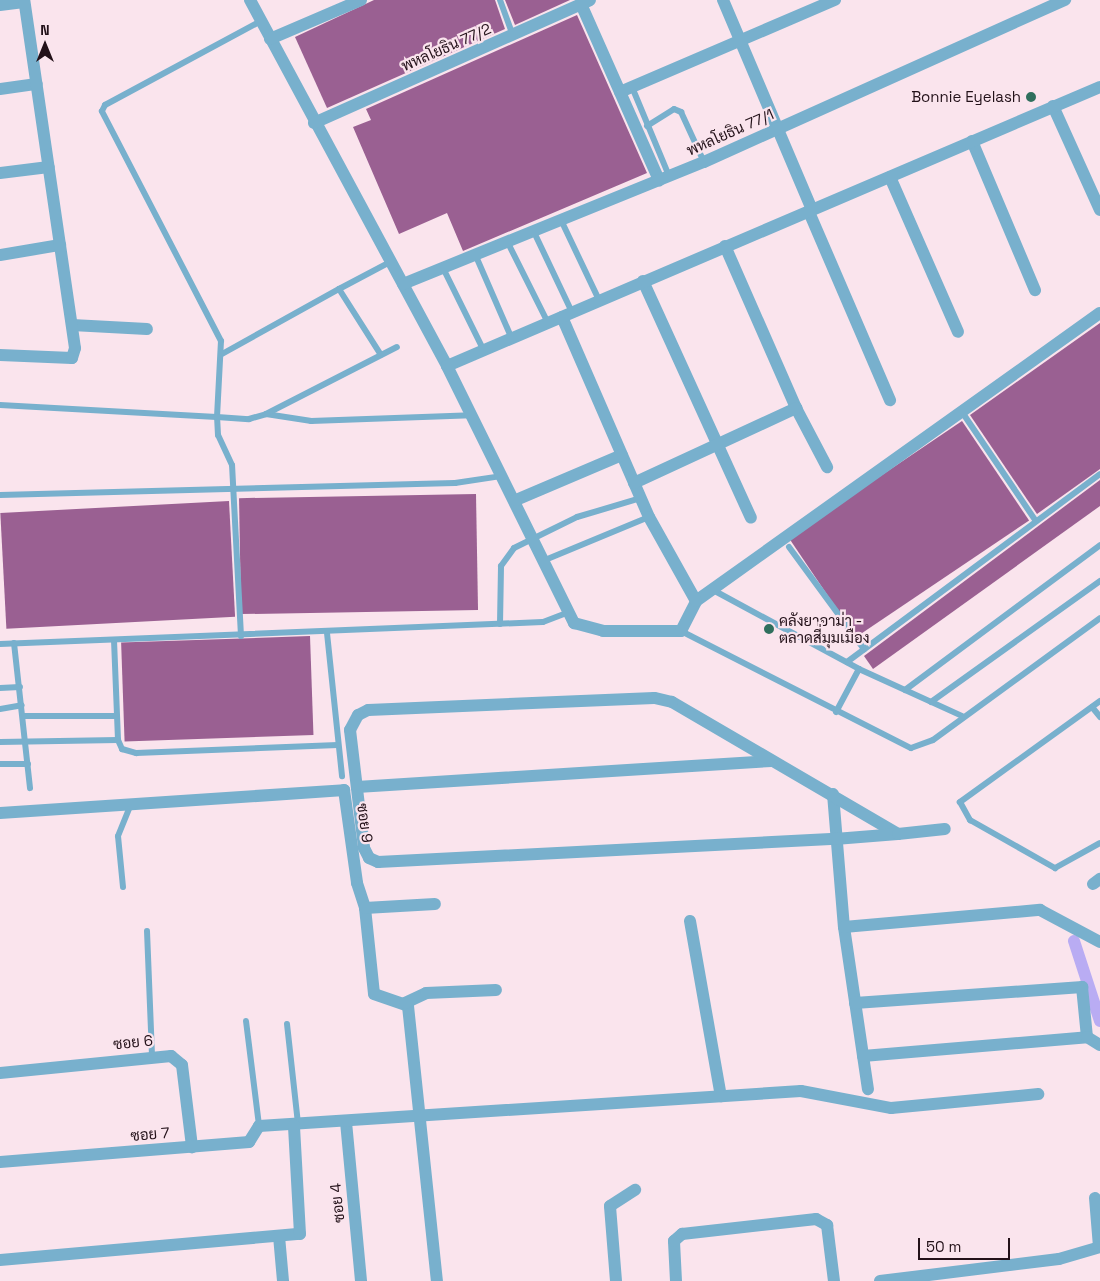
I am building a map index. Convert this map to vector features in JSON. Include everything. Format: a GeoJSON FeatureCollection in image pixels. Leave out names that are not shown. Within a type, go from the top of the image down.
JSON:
{"type":"FeatureCollection","features":[{"type":"Feature","properties":{"kind":"street"},"geometry":{"type":"LineString","coordinates":[[250,0],[314,123],[447,366],[534,534],[574,623],[603,632],[681,631],[696,601],[1098,318]]}},
{"type":"Feature","properties":{"kind":"street"},"geometry":{"type":"LineString","coordinates":[[270,39],[361,0]]}},
{"type":"Feature","properties":{"kind":"street"},"geometry":{"type":"LineString","coordinates":[[723,0],[890,400]]}},
{"type":"Feature","properties":{"kind":"street"},"geometry":{"type":"LineString","coordinates":[[620,92],[834,0]]}},
{"type":"Feature","properties":{"kind":"street","name":"พหลโยธิน 77/1"},"geometry":{"type":"LineString","coordinates":[[403,284],[704,162],[1065,0]]}},
{"type":"Feature","properties":{"kind":"street"},"geometry":{"type":"LineString","coordinates":[[0,5],[24,1],[72,325],[72,358],[0,355]]}},
{"type":"Feature","properties":{"kind":"street"},"geometry":{"type":"LineString","coordinates":[[585,2],[620,92],[664,178]]}},
{"type":"Feature","properties":{"kind":"street","name":"พหลโยธิน 77/2"},"geometry":{"type":"LineString","coordinates":[[314,123],[513,36],[585,2]]}},
{"type":"Feature","properties":{"kind":"street"},"geometry":{"type":"LineString","coordinates":[[0,89],[37,84]]}},
{"type":"Feature","properties":{"kind":"street"},"geometry":{"type":"LineString","coordinates":[[447,366],[1100,87]]}},
{"type":"Feature","properties":{"kind":"street"},"geometry":{"type":"LineString","coordinates":[[1053,106],[1100,210]]}},
{"type":"Feature","properties":{"kind":"street"},"geometry":{"type":"LineString","coordinates":[[972,141],[1035,290]]}},
{"type":"Feature","properties":{"kind":"street"},"geometry":{"type":"LineString","coordinates":[[0,173],[49,167]]}},
{"type":"Feature","properties":{"kind":"street"},"geometry":{"type":"LineString","coordinates":[[890,177],[958,332]]}},
{"type":"Feature","properties":{"kind":"street"},"geometry":{"type":"LineString","coordinates":[[0,255],[60,245]]}},
{"type":"Feature","properties":{"kind":"street"},"geometry":{"type":"LineString","coordinates":[[725,246],[796,408],[826,467]]}},
{"type":"Feature","properties":{"kind":"street"},"geometry":{"type":"LineString","coordinates":[[643,281],[714,443],[751,518]]}},
{"type":"Feature","properties":{"kind":"street"},"geometry":{"type":"LineString","coordinates":[[567,314],[622,455],[649,517],[696,601]]}},
{"type":"Feature","properties":{"kind":"street"},"geometry":{"type":"LineString","coordinates":[[72,325],[147,329]]}},
{"type":"Feature","properties":{"kind":"street"},"geometry":{"type":"LineString","coordinates":[[634,483],[714,443],[796,408]]}},
{"type":"Feature","properties":{"kind":"street"},"geometry":{"type":"LineString","coordinates":[[516,500],[622,455]]}},
{"type":"Feature","properties":{"kind":"street"},"geometry":{"type":"LineString","coordinates":[[898,834],[672,702],[654,698],[368,710],[358,715],[350,730],[364,848],[369,858],[378,862],[835,839],[898,834],[945,829]]}},
{"type":"Feature","properties":{"kind":"street"},"geometry":{"type":"LineString","coordinates":[[357,788],[772,761]]}},
{"type":"Feature","properties":{"kind":"street","name":"ซอย 9"},"geometry":{"type":"LineString","coordinates":[[0,813],[130,807],[344,790],[357,882],[365,908],[374,994],[405,1003]]}},
{"type":"Feature","properties":{"kind":"street"},"geometry":{"type":"LineString","coordinates":[[832,794],[844,927],[868,1088]]}},
{"type":"Feature","properties":{"kind":"street"},"geometry":{"type":"LineString","coordinates":[[365,908],[435,904]]}},
{"type":"Feature","properties":{"kind":"street"},"geometry":{"type":"LineString","coordinates":[[844,927],[1040,910],[1100,942]]}},
{"type":"Feature","properties":{"kind":"street"},"geometry":{"type":"LineString","coordinates":[[690,921],[721,1096]]}},
{"type":"Feature","properties":{"kind":"street"},"geometry":{"type":"LineString","coordinates":[[855,1002],[1082,988],[1087,1037]]}},
{"type":"Feature","properties":{"kind":"street"},"geometry":{"type":"LineString","coordinates":[[437,1281],[420,1118],[405,1003],[426,993],[496,990]]}},
{"type":"Feature","properties":{"kind":"street"},"geometry":{"type":"LineString","coordinates":[[863,1056],[1087,1037],[1100,1045]]}},
{"type":"Feature","properties":{"kind":"street","name":"ซอย 6"},"geometry":{"type":"LineString","coordinates":[[0,1073],[152,1055],[179,1059],[192,1147]]}},
{"type":"Feature","properties":{"kind":"street"},"geometry":{"type":"LineString","coordinates":[[259,1126],[420,1118],[801,1091],[891,1108],[1038,1094]]}},
{"type":"Feature","properties":{"kind":"street","name":"ซอย 4"},"geometry":{"type":"LineString","coordinates":[[346,1122],[362,1281]]}},
{"type":"Feature","properties":{"kind":"street"},"geometry":{"type":"LineString","coordinates":[[0,1260],[300,1234],[302,1230],[296,1125]]}},
{"type":"Feature","properties":{"kind":"street","name":"ซอย 7"},"geometry":{"type":"LineString","coordinates":[[0,1162],[249,1142],[259,1126]]}},
{"type":"Feature","properties":{"kind":"street"},"geometry":{"type":"LineString","coordinates":[[616,1281],[610,1206],[635,1190]]}},
{"type":"Feature","properties":{"kind":"street"},"geometry":{"type":"LineString","coordinates":[[880,1281],[1059,1259],[1100,1247],[1095,1198]]}},
{"type":"Feature","properties":{"kind":"street"},"geometry":{"type":"LineString","coordinates":[[676,1281],[674,1241],[682,1234],[816,1219],[827,1225],[834,1281]]}},
{"type":"Feature","properties":{"kind":"street"},"geometry":{"type":"LineString","coordinates":[[279,1236],[283,1281]]}},
{"type":"Feature","properties":{"kind":"lane"},"geometry":{"type":"LineString","coordinates":[[500,0],[513,36]]}},
{"type":"Feature","properties":{"kind":"lane"},"geometry":{"type":"LineString","coordinates":[[241,636],[230,456],[218,435],[217,417],[222,354],[221,341],[102,111],[105,105],[261,21]]}},
{"type":"Feature","properties":{"kind":"lane"},"geometry":{"type":"LineString","coordinates":[[632,87],[664,178]]}},
{"type":"Feature","properties":{"kind":"lane"},"geometry":{"type":"LineString","coordinates":[[647,126],[674,109],[681,112],[704,162]]}},
{"type":"Feature","properties":{"kind":"lane"},"geometry":{"type":"LineString","coordinates":[[560,219],[599,300]]}},
{"type":"Feature","properties":{"kind":"lane"},"geometry":{"type":"LineString","coordinates":[[534,230],[567,314]]}},
{"type":"Feature","properties":{"kind":"lane"},"geometry":{"type":"LineString","coordinates":[[507,241],[548,323]]}},
{"type":"Feature","properties":{"kind":"lane"},"geometry":{"type":"LineString","coordinates":[[475,254],[512,339]]}},
{"type":"Feature","properties":{"kind":"lane"},"geometry":{"type":"LineString","coordinates":[[222,354],[390,262]]}},
{"type":"Feature","properties":{"kind":"lane"},"geometry":{"type":"LineString","coordinates":[[443,268],[484,351]]}},
{"type":"Feature","properties":{"kind":"lane"},"geometry":{"type":"LineString","coordinates":[[339,289],[381,355]]}},
{"type":"Feature","properties":{"kind":"lane"},"geometry":{"type":"LineString","coordinates":[[0,405],[249,419],[266,414],[397,347]]}},
{"type":"Feature","properties":{"kind":"lane"},"geometry":{"type":"LineString","coordinates":[[962,412],[1035,520]]}},
{"type":"Feature","properties":{"kind":"lane"},"geometry":{"type":"LineString","coordinates":[[266,414],[311,421],[472,415]]}},
{"type":"Feature","properties":{"kind":"lane"},"geometry":{"type":"LineString","coordinates":[[847,662],[1035,520],[1100,474]]}},
{"type":"Feature","properties":{"kind":"lane"},"geometry":{"type":"LineString","coordinates":[[0,495],[456,483],[503,476]]}},
{"type":"Feature","properties":{"kind":"lane"},"geometry":{"type":"LineString","coordinates":[[500,624],[501,566],[505,556],[534,534],[641,498]]}},
{"type":"Feature","properties":{"kind":"lane"},"geometry":{"type":"LineString","coordinates":[[545,560],[649,517]]}},
{"type":"Feature","properties":{"kind":"lane"},"geometry":{"type":"LineString","coordinates":[[905,690],[1100,546]]}},
{"type":"Feature","properties":{"kind":"lane"},"geometry":{"type":"LineString","coordinates":[[789,547],[864,649]]}},
{"type":"Feature","properties":{"kind":"lane"},"geometry":{"type":"LineString","coordinates":[[931,702],[1100,581]]}},
{"type":"Feature","properties":{"kind":"lane"},"geometry":{"type":"LineString","coordinates":[[713,590],[860,669],[962,716]]}},
{"type":"Feature","properties":{"kind":"lane"},"geometry":{"type":"LineString","coordinates":[[0,644],[327,633],[543,622],[569,612]]}},
{"type":"Feature","properties":{"kind":"lane"},"geometry":{"type":"LineString","coordinates":[[681,631],[836,712],[911,748],[933,740],[962,716],[1100,618]]}},
{"type":"Feature","properties":{"kind":"lane"},"geometry":{"type":"LineString","coordinates":[[327,633],[342,776]]}},
{"type":"Feature","properties":{"kind":"lane"},"geometry":{"type":"LineString","coordinates":[[114,640],[116,716],[118,740],[122,748],[136,753],[338,746]]}},
{"type":"Feature","properties":{"kind":"lane"},"geometry":{"type":"LineString","coordinates":[[14,643],[24,716],[30,788]]}},
{"type":"Feature","properties":{"kind":"lane"},"geometry":{"type":"LineString","coordinates":[[836,712],[860,669]]}},
{"type":"Feature","properties":{"kind":"lane"},"geometry":{"type":"LineString","coordinates":[[0,688],[20,687]]}},
{"type":"Feature","properties":{"kind":"lane"},"geometry":{"type":"LineString","coordinates":[[1100,701],[960,802],[970,820],[1055,868],[1100,843]]}},
{"type":"Feature","properties":{"kind":"lane"},"geometry":{"type":"LineString","coordinates":[[0,709],[22,704]]}},
{"type":"Feature","properties":{"kind":"lane"},"geometry":{"type":"LineString","coordinates":[[1092,707],[1100,717]]}},
{"type":"Feature","properties":{"kind":"lane"},"geometry":{"type":"LineString","coordinates":[[24,716],[116,716]]}},
{"type":"Feature","properties":{"kind":"lane"},"geometry":{"type":"LineString","coordinates":[[0,742],[118,740]]}},
{"type":"Feature","properties":{"kind":"lane"},"geometry":{"type":"LineString","coordinates":[[0,764],[28,764]]}},
{"type":"Feature","properties":{"kind":"lane"},"geometry":{"type":"LineString","coordinates":[[123,887],[118,836],[130,807]]}},
{"type":"Feature","properties":{"kind":"lane"},"geometry":{"type":"LineString","coordinates":[[147,931],[152,1055]]}},
{"type":"Feature","properties":{"kind":"lane"},"geometry":{"type":"LineString","coordinates":[[246,1021],[259,1126]]}},
{"type":"Feature","properties":{"kind":"lane"},"geometry":{"type":"LineString","coordinates":[[287,1024],[296,1125]]}},
{"type":"Feature","properties":{"kind":"building"},"geometry":{"type":"Polygon","coordinates":[[[374,0],[495,0],[505,29],[327,108],[295,37],[374,0]]]}},
{"type":"Feature","properties":{"kind":"building"},"geometry":{"type":"Polygon","coordinates":[[[505,0],[570,0],[515,25],[505,0]]]}},
{"type":"Feature","properties":{"kind":"building"},"geometry":{"type":"Polygon","coordinates":[[[577,15],[647,173],[463,251],[447,213],[399,234],[353,127],[371,120],[366,109],[577,15]]]}},
{"type":"Feature","properties":{"kind":"building"},"geometry":{"type":"Polygon","coordinates":[[[1100,323],[1100,469],[1037,514],[970,415],[1100,323]]]}},
{"type":"Feature","properties":{"kind":"building"},"geometry":{"type":"Polygon","coordinates":[[[962,421],[1029,520],[856,637],[789,538],[962,421]]]}},
{"type":"Feature","properties":{"kind":"building"},"geometry":{"type":"Polygon","coordinates":[[[1100,480],[1100,506],[873,669],[864,656],[1100,480]]]}},
{"type":"Feature","properties":{"kind":"building"},"geometry":{"type":"Polygon","coordinates":[[[476,494],[478,610],[241,614],[239,498],[476,494]]]}},
{"type":"Feature","properties":{"kind":"building"},"geometry":{"type":"Polygon","coordinates":[[[229,501],[235,617],[6,629],[0,513],[229,501]]]}},
{"type":"Feature","properties":{"kind":"building"},"geometry":{"type":"Polygon","coordinates":[[[310,636],[313,735],[125,742],[121,643],[310,636]]]}},
{"type":"Feature","properties":{"kind":"waterway"},"geometry":{"type":"LineString","coordinates":[[1074,941],[1100,1021]]}},
{"type":"Feature","properties":{"kind":"place","name":"Bonnie Eyelash"},"geometry":{"type":"Point","coordinates":[1031,97]}},
{"type":"Feature","properties":{"kind":"place","name":"คลังยาอาม่า - ตลาดสี่มุมเมือง"},"geometry":{"type":"Point","coordinates":[769,629]}}]}
